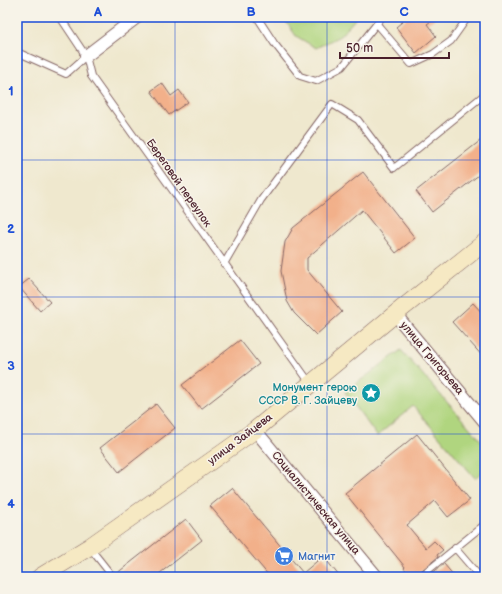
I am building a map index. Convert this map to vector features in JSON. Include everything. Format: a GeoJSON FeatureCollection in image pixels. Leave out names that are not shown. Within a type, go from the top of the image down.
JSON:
{"type":"FeatureCollection","features":[{"type":"Feature","properties":{"kind":"main road","name":"улица Зайцева"},"geometry":{"type":"LineString","coordinates":[[40,577],[89,547],[255,430],[310,383],[485,242]]}},
{"type":"Feature","properties":{"kind":"street"},"geometry":{"type":"LineString","coordinates":[[86,56],[137,17]]}},
{"type":"Feature","properties":{"kind":"street","name":"улица Григорьева"},"geometry":{"type":"LineString","coordinates":[[395,314],[485,422]]}},
{"type":"Feature","properties":{"kind":"street","name":"Социалистическая улица"},"geometry":{"type":"LineString","coordinates":[[255,430],[377,577]]}},
{"type":"Feature","properties":{"kind":"lane","name":"Береговой переулок"},"geometry":{"type":"LineString","coordinates":[[60,17],[86,56],[91,76],[310,383]]}},
{"type":"Feature","properties":{"kind":"lane"},"geometry":{"type":"LineString","coordinates":[[257,17],[274,43],[300,76],[316,81],[342,67],[382,17]]}},
{"type":"Feature","properties":{"kind":"lane"},"geometry":{"type":"LineString","coordinates":[[377,24],[411,64],[433,54],[451,41],[468,17]]}},
{"type":"Feature","properties":{"kind":"lane"},"geometry":{"type":"LineString","coordinates":[[17,52],[66,74],[86,56]]}},
{"type":"Feature","properties":{"kind":"lane"},"geometry":{"type":"LineString","coordinates":[[224,264],[261,200],[332,104],[358,120],[394,168],[485,94]]}},
{"type":"Feature","properties":{"kind":"lane"},"geometry":{"type":"LineString","coordinates":[[420,577],[485,525]]}},
{"type":"Feature","properties":{"kind":"lane"},"geometry":{"type":"LineString","coordinates":[[89,547],[113,577]]}},
{"type":"Feature","properties":{"kind":"lane"},"geometry":{"type":"LineString","coordinates":[[456,548],[480,577]]}},
{"type":"Feature","properties":{"kind":"green space"},"geometry":{"type":"Polygon","coordinates":[[[283,17],[357,17],[340,36],[316,48],[296,36],[283,17]]]}},
{"type":"Feature","properties":{"kind":"green space"},"geometry":{"type":"Polygon","coordinates":[[[401,350],[485,445],[485,470],[475,478],[413,406],[377,436],[345,392],[401,350]]]}},
{"type":"Feature","properties":{"kind":"building"},"geometry":{"type":"Polygon","coordinates":[[[408,17],[437,17],[427,24],[436,36],[416,53],[396,27],[408,17]]]}},
{"type":"Feature","properties":{"kind":"building"},"geometry":{"type":"Polygon","coordinates":[[[162,83],[171,96],[179,90],[188,102],[169,115],[151,91],[162,83]]]}},
{"type":"Feature","properties":{"kind":"building"},"geometry":{"type":"Polygon","coordinates":[[[485,137],[485,170],[432,212],[416,191],[485,137]]]}},
{"type":"Feature","properties":{"kind":"building"},"geometry":{"type":"Polygon","coordinates":[[[363,172],[415,238],[396,253],[362,210],[307,258],[307,270],[342,312],[316,335],[294,313],[287,301],[281,271],[285,242],[293,228],[363,172]]]}},
{"type":"Feature","properties":{"kind":"building"},"geometry":{"type":"Polygon","coordinates":[[[29,279],[50,302],[40,311],[19,287],[29,279]]]}},
{"type":"Feature","properties":{"kind":"building"},"geometry":{"type":"Polygon","coordinates":[[[473,303],[485,316],[485,359],[452,322],[473,303]]]}},
{"type":"Feature","properties":{"kind":"building"},"geometry":{"type":"Polygon","coordinates":[[[240,340],[259,364],[201,409],[182,385],[240,340]]]}},
{"type":"Feature","properties":{"kind":"building"},"geometry":{"type":"Polygon","coordinates":[[[156,404],[175,428],[119,472],[100,448],[156,404]]]}},
{"type":"Feature","properties":{"kind":"building"},"geometry":{"type":"Polygon","coordinates":[[[417,434],[470,500],[448,517],[435,501],[407,525],[426,548],[434,541],[443,550],[437,555],[438,557],[417,574],[416,577],[411,577],[404,568],[405,567],[345,493],[417,434]]]}},
{"type":"Feature","properties":{"kind":"building"},"geometry":{"type":"Polygon","coordinates":[[[232,488],[303,573],[323,556],[340,577],[270,577],[210,506],[232,488]]]}},
{"type":"Feature","properties":{"kind":"building"},"geometry":{"type":"Polygon","coordinates":[[[186,519],[202,540],[155,577],[117,577],[116,574],[186,519]]]}},
{"type":"Feature","properties":{"kind":"building"},"geometry":{"type":"Polygon","coordinates":[[[444,564],[455,577],[427,577],[444,564]]]}},
{"type":"Feature","properties":{"kind":"place","name":"Монумент герою СССР В. Г. Зайцеву"},"geometry":{"type":"Point","coordinates":[371,393]}},
{"type":"Feature","properties":{"kind":"place","name":"Магнит"},"geometry":{"type":"Point","coordinates":[284,556]}}]}
